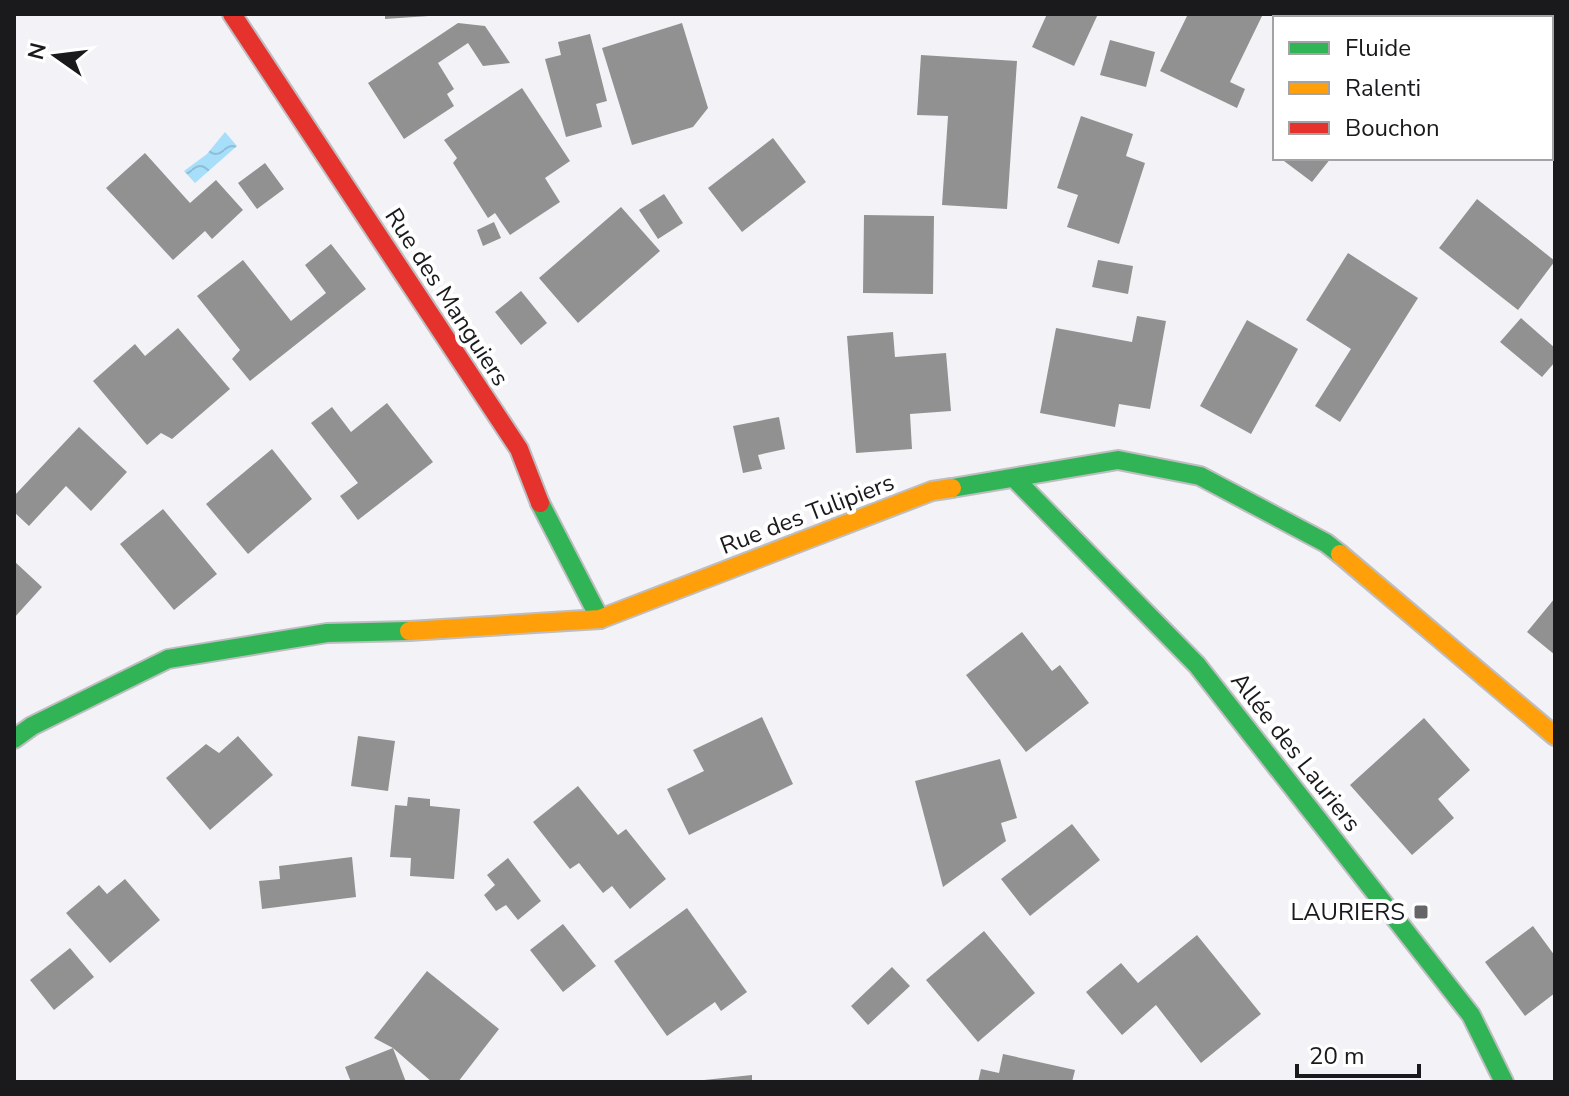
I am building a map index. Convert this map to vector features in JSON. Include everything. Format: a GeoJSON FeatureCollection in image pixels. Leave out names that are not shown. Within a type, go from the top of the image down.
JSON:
{"type":"FeatureCollection","features":[{"type":"Feature","properties":{"kind":"street","name":"Rue des Manguiers"},"geometry":{"type":"LineString","coordinates":[[232,14],[519,449],[539,502],[600,619]]}},
{"type":"Feature","properties":{"kind":"street","name":"Rue des Tulipiers"},"geometry":{"type":"LineString","coordinates":[[14,739],[32,726],[168,659],[327,633],[462,630],[600,619],[932,491],[1118,460],[1200,476],[1326,543],[1555,736]]}},
{"type":"Feature","properties":{"kind":"street","name":"Allée des Lauriers"},"geometry":{"type":"LineString","coordinates":[[1015,479],[1197,665],[1471,1015],[1504,1082]]}},
{"type":"Feature","properties":{"kind":"water"},"geometry":{"type":"Polygon","coordinates":[[[225,132],[237,146],[195,183],[184,171],[207,154],[225,132]]]}},
{"type":"Feature","properties":{"kind":"building"},"geometry":{"type":"Polygon","coordinates":[[[385,14],[429,14],[429,16],[385,19],[385,14]]]}},
{"type":"Feature","properties":{"kind":"building"},"geometry":{"type":"Polygon","coordinates":[[[1047,14],[1098,14],[1074,66],[1032,47],[1047,14]]]}},
{"type":"Feature","properties":{"kind":"building"},"geometry":{"type":"Polygon","coordinates":[[[1188,14],[1263,14],[1230,82],[1245,89],[1237,108],[1160,71],[1188,14]]]}},
{"type":"Feature","properties":{"kind":"building"},"geometry":{"type":"Polygon","coordinates":[[[458,23],[485,26],[510,63],[483,66],[468,43],[438,63],[454,89],[447,94],[454,106],[404,139],[368,83],[458,23]]]}},
{"type":"Feature","properties":{"kind":"building"},"geometry":{"type":"Polygon","coordinates":[[[682,23],[708,108],[693,127],[632,145],[602,48],[682,23]]]}},
{"type":"Feature","properties":{"kind":"building"},"geometry":{"type":"Polygon","coordinates":[[[590,34],[607,101],[596,104],[602,127],[566,137],[545,59],[561,55],[558,42],[590,34]]]}},
{"type":"Feature","properties":{"kind":"building"},"geometry":{"type":"Polygon","coordinates":[[[1110,40],[1155,52],[1146,87],[1100,75],[1110,40]]]}},
{"type":"Feature","properties":{"kind":"building"},"geometry":{"type":"Polygon","coordinates":[[[921,55],[1017,61],[1007,209],[942,205],[948,116],[917,115],[921,55]]]}},
{"type":"Feature","properties":{"kind":"building"},"geometry":{"type":"Polygon","coordinates":[[[522,88],[570,161],[545,178],[560,202],[510,235],[495,213],[488,218],[453,163],[457,158],[444,140],[522,88]]]}},
{"type":"Feature","properties":{"kind":"building"},"geometry":{"type":"Polygon","coordinates":[[[1081,116],[1133,134],[1126,156],[1145,163],[1119,244],[1067,227],[1078,195],[1057,188],[1081,116]]]}},
{"type":"Feature","properties":{"kind":"building"},"geometry":{"type":"Polygon","coordinates":[[[773,138],[806,182],[742,232],[708,188],[773,138]]]}},
{"type":"Feature","properties":{"kind":"building"},"geometry":{"type":"Polygon","coordinates":[[[145,153],[190,203],[216,180],[243,210],[212,239],[205,231],[173,260],[106,188],[145,153]]]}},
{"type":"Feature","properties":{"kind":"building"},"geometry":{"type":"Polygon","coordinates":[[[1283,160],[1329,160],[1312,182],[1283,160]]]}},
{"type":"Feature","properties":{"kind":"building"},"geometry":{"type":"Polygon","coordinates":[[[265,163],[284,189],[257,209],[238,183],[265,163]]]}},
{"type":"Feature","properties":{"kind":"building"},"geometry":{"type":"Polygon","coordinates":[[[664,194],[683,223],[658,239],[639,210],[664,194]]]}},
{"type":"Feature","properties":{"kind":"building"},"geometry":{"type":"Polygon","coordinates":[[[1477,199],[1555,261],[1518,310],[1439,248],[1477,199]]]}},
{"type":"Feature","properties":{"kind":"building"},"geometry":{"type":"Polygon","coordinates":[[[621,207],[660,251],[578,323],[539,278],[621,207]]]}},
{"type":"Feature","properties":{"kind":"building"},"geometry":{"type":"Polygon","coordinates":[[[864,215],[934,216],[933,294],[863,293],[864,215]]]}},
{"type":"Feature","properties":{"kind":"building"},"geometry":{"type":"Polygon","coordinates":[[[494,222],[501,238],[483,246],[477,230],[494,222]]]}},
{"type":"Feature","properties":{"kind":"building"},"geometry":{"type":"Polygon","coordinates":[[[331,244],[366,289],[250,381],[232,359],[240,350],[197,296],[243,260],[291,321],[326,293],[305,265],[331,244]]]}},
{"type":"Feature","properties":{"kind":"building"},"geometry":{"type":"Polygon","coordinates":[[[1348,253],[1418,298],[1340,422],[1315,406],[1351,349],[1306,320],[1348,253]]]}},
{"type":"Feature","properties":{"kind":"building"},"geometry":{"type":"Polygon","coordinates":[[[1098,260],[1133,266],[1128,294],[1092,287],[1098,260]]]}},
{"type":"Feature","properties":{"kind":"building"},"geometry":{"type":"Polygon","coordinates":[[[521,291],[547,323],[521,345],[495,312],[521,291]]]}},
{"type":"Feature","properties":{"kind":"building"},"geometry":{"type":"Polygon","coordinates":[[[1137,316],[1166,321],[1150,409],[1119,404],[1115,427],[1040,413],[1056,328],[1132,342],[1137,316]]]}},
{"type":"Feature","properties":{"kind":"building"},"geometry":{"type":"Polygon","coordinates":[[[1521,318],[1555,348],[1555,362],[1542,377],[1500,342],[1521,318]]]}},
{"type":"Feature","properties":{"kind":"building"},"geometry":{"type":"Polygon","coordinates":[[[1247,320],[1298,349],[1251,434],[1200,406],[1247,320]]]}},
{"type":"Feature","properties":{"kind":"building"},"geometry":{"type":"Polygon","coordinates":[[[178,328],[230,389],[172,439],[161,433],[147,445],[93,381],[135,344],[145,356],[178,328]]]}},
{"type":"Feature","properties":{"kind":"building"},"geometry":{"type":"Polygon","coordinates":[[[893,332],[895,357],[946,353],[951,411],[910,414],[912,449],[856,453],[847,336],[893,332]]]}},
{"type":"Feature","properties":{"kind":"building"},"geometry":{"type":"Polygon","coordinates":[[[387,403],[433,462],[358,520],[340,496],[358,483],[311,423],[332,407],[351,432],[387,403]]]}},
{"type":"Feature","properties":{"kind":"building"},"geometry":{"type":"Polygon","coordinates":[[[779,417],[785,449],[758,455],[762,469],[743,473],[733,426],[779,417]]]}},
{"type":"Feature","properties":{"kind":"building"},"geometry":{"type":"Polygon","coordinates":[[[79,427],[127,472],[91,511],[66,486],[29,526],[14,512],[14,496],[79,427]]]}},
{"type":"Feature","properties":{"kind":"building"},"geometry":{"type":"Polygon","coordinates":[[[272,449],[312,499],[248,554],[206,504],[272,449]]]}},
{"type":"Feature","properties":{"kind":"building"},"geometry":{"type":"Polygon","coordinates":[[[163,509],[217,574],[174,610],[120,544],[163,509]]]}},
{"type":"Feature","properties":{"kind":"building"},"geometry":{"type":"Polygon","coordinates":[[[14,561],[42,587],[14,618],[14,561]]]}},
{"type":"Feature","properties":{"kind":"building"},"geometry":{"type":"Polygon","coordinates":[[[1555,598],[1555,655],[1527,632],[1555,598]]]}},
{"type":"Feature","properties":{"kind":"building"},"geometry":{"type":"Polygon","coordinates":[[[1022,632],[1052,671],[1060,665],[1089,703],[1026,752],[966,675],[1022,632]]]}},
{"type":"Feature","properties":{"kind":"building"},"geometry":{"type":"Polygon","coordinates":[[[762,717],[793,784],[689,835],[667,789],[704,771],[693,750],[762,717]]]}},
{"type":"Feature","properties":{"kind":"building"},"geometry":{"type":"Polygon","coordinates":[[[1424,718],[1470,770],[1438,799],[1454,818],[1412,855],[1350,785],[1424,718]]]}},
{"type":"Feature","properties":{"kind":"building"},"geometry":{"type":"Polygon","coordinates":[[[238,736],[273,775],[210,830],[166,778],[206,744],[219,753],[238,736]]]}},
{"type":"Feature","properties":{"kind":"building"},"geometry":{"type":"Polygon","coordinates":[[[358,736],[395,741],[388,791],[351,786],[358,736]]]}},
{"type":"Feature","properties":{"kind":"building"},"geometry":{"type":"Polygon","coordinates":[[[1000,759],[1017,818],[1001,823],[1006,841],[943,887],[915,781],[1000,759]]]}},
{"type":"Feature","properties":{"kind":"building"},"geometry":{"type":"Polygon","coordinates":[[[578,786],[618,835],[626,829],[666,879],[630,909],[612,886],[603,893],[579,863],[570,869],[533,822],[578,786]]]}},
{"type":"Feature","properties":{"kind":"building"},"geometry":{"type":"Polygon","coordinates":[[[408,797],[430,799],[430,806],[460,809],[454,879],[410,876],[411,858],[390,857],[395,805],[407,806],[408,797]]]}},
{"type":"Feature","properties":{"kind":"building"},"geometry":{"type":"Polygon","coordinates":[[[1072,824],[1100,860],[1030,916],[1001,879],[1072,824]]]}},
{"type":"Feature","properties":{"kind":"building"},"geometry":{"type":"Polygon","coordinates":[[[352,857],[356,897],[262,909],[259,881],[280,879],[279,866],[352,857]]]}},
{"type":"Feature","properties":{"kind":"building"},"geometry":{"type":"Polygon","coordinates":[[[508,858],[541,901],[518,920],[506,905],[496,911],[484,895],[495,885],[487,875],[508,858]]]}},
{"type":"Feature","properties":{"kind":"building"},"geometry":{"type":"Polygon","coordinates":[[[125,879],[160,920],[110,963],[66,913],[99,885],[107,894],[125,879]]]}},
{"type":"Feature","properties":{"kind":"building"},"geometry":{"type":"Polygon","coordinates":[[[687,908],[747,992],[721,1011],[715,1002],[667,1036],[614,961],[687,908]]]}},
{"type":"Feature","properties":{"kind":"building"},"geometry":{"type":"Polygon","coordinates":[[[563,924],[596,966],[563,992],[530,950],[563,924]]]}},
{"type":"Feature","properties":{"kind":"building"},"geometry":{"type":"Polygon","coordinates":[[[1533,926],[1555,956],[1555,993],[1525,1016],[1485,962],[1533,926]]]}},
{"type":"Feature","properties":{"kind":"building"},"geometry":{"type":"Polygon","coordinates":[[[984,931],[1035,993],[978,1042],[926,980],[984,931]]]}},
{"type":"Feature","properties":{"kind":"building"},"geometry":{"type":"Polygon","coordinates":[[[1197,935],[1261,1014],[1201,1063],[1156,1005],[1122,1035],[1086,992],[1121,963],[1138,983],[1197,935]]]}},
{"type":"Feature","properties":{"kind":"building"},"geometry":{"type":"Polygon","coordinates":[[[70,948],[94,977],[54,1010],[30,980],[70,948]]]}},
{"type":"Feature","properties":{"kind":"building"},"geometry":{"type":"Polygon","coordinates":[[[892,967],[910,986],[868,1025],[851,1006],[892,967]]]}},
{"type":"Feature","properties":{"kind":"building"},"geometry":{"type":"Polygon","coordinates":[[[427,971],[499,1029],[458,1082],[432,1082],[393,1048],[374,1038],[427,971]]]}},
{"type":"Feature","properties":{"kind":"building"},"geometry":{"type":"Polygon","coordinates":[[[393,1048],[406,1082],[351,1082],[345,1067],[393,1048]]]}},
{"type":"Feature","properties":{"kind":"building"},"geometry":{"type":"Polygon","coordinates":[[[1003,1054],[1075,1070],[1072,1082],[978,1082],[981,1069],[999,1073],[1003,1054]]]}},
{"type":"Feature","properties":{"kind":"building"},"geometry":{"type":"Polygon","coordinates":[[[752,1075],[752,1082],[704,1082],[704,1080],[752,1075]]]}},
{"type":"Feature","properties":{"kind":"traffic: fast"},"geometry":{"type":"LineString","coordinates":[[952,488],[1118,460],[1200,476],[1326,543],[1340,554]]}},
{"type":"Feature","properties":{"kind":"traffic: fast"},"geometry":{"type":"LineString","coordinates":[[1015,479],[1197,665],[1471,1015],[1504,1082]]}},
{"type":"Feature","properties":{"kind":"traffic: fast"},"geometry":{"type":"LineString","coordinates":[[540,503],[600,619]]}},
{"type":"Feature","properties":{"kind":"traffic: fast"},"geometry":{"type":"LineString","coordinates":[[14,739],[32,726],[168,659],[327,633],[409,631]]}},
{"type":"Feature","properties":{"kind":"traffic: slow"},"geometry":{"type":"LineString","coordinates":[[409,631],[600,619],[932,491],[952,488]]}},
{"type":"Feature","properties":{"kind":"traffic: slow"},"geometry":{"type":"LineString","coordinates":[[1340,554],[1555,736]]}},
{"type":"Feature","properties":{"kind":"traffic: jam"},"geometry":{"type":"LineString","coordinates":[[232,14],[519,449],[540,503]]}},
{"type":"Feature","properties":{"kind":"place","name":"LAURIERS"},"geometry":{"type":"Point","coordinates":[1421,912]}}]}
